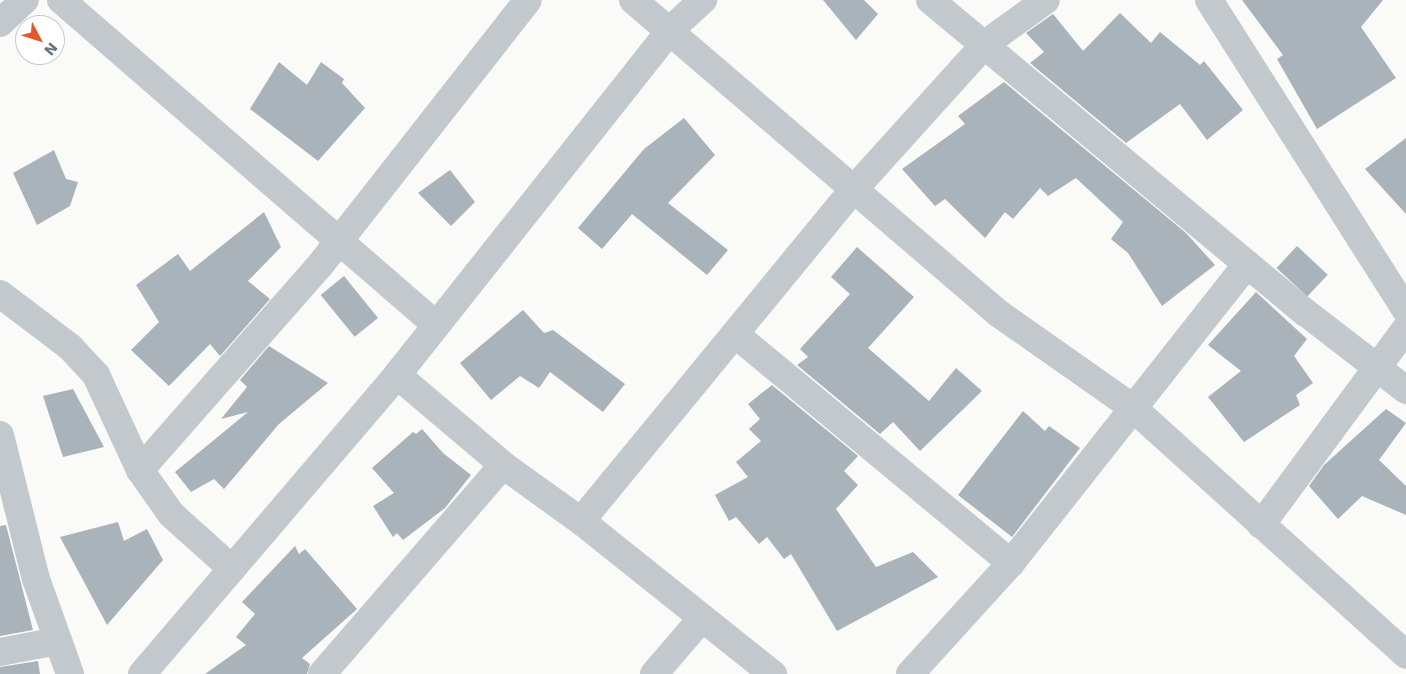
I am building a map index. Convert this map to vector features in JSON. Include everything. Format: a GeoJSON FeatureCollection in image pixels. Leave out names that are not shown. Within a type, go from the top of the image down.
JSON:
{"type":"FeatureCollection","features":[{"type":"Feature","properties":{"kind":"street"},"geometry":{"type":"LineString","coordinates":[[0,23],[25,0]]}},
{"type":"Feature","properties":{"kind":"street"},"geometry":{"type":"LineString","coordinates":[[61,0],[436,325]]}},
{"type":"Feature","properties":{"kind":"street"},"geometry":{"type":"LineString","coordinates":[[140,470],[338,242],[528,0]]}},
{"type":"Feature","properties":{"kind":"street"},"geometry":{"type":"LineString","coordinates":[[633,0],[855,188],[998,313],[1133,408],[1406,655]]}},
{"type":"Feature","properties":{"kind":"street"},"geometry":{"type":"LineString","coordinates":[[142,674],[396,375],[670,30],[703,0]]}},
{"type":"Feature","properties":{"kind":"street"},"geometry":{"type":"LineString","coordinates":[[930,0],[1248,264],[1406,390]]}},
{"type":"Feature","properties":{"kind":"street"},"geometry":{"type":"LineString","coordinates":[[580,521],[855,188],[985,44],[1046,0]]}},
{"type":"Feature","properties":{"kind":"street"},"geometry":{"type":"LineString","coordinates":[[1209,0],[1406,310]]}},
{"type":"Feature","properties":{"kind":"street"},"geometry":{"type":"LineString","coordinates":[[910,674],[1011,563],[1248,264]]}},
{"type":"Feature","properties":{"kind":"street"},"geometry":{"type":"LineString","coordinates":[[0,294],[70,347],[96,375],[140,470],[171,514],[232,569]]}},
{"type":"Feature","properties":{"kind":"street"},"geometry":{"type":"LineString","coordinates":[[1261,525],[1406,328]]}},
{"type":"Feature","properties":{"kind":"street"},"geometry":{"type":"LineString","coordinates":[[735,334],[1011,563]]}},
{"type":"Feature","properties":{"kind":"street"},"geometry":{"type":"LineString","coordinates":[[396,375],[503,465],[580,521],[773,674]]}},
{"type":"Feature","properties":{"kind":"street"},"geometry":{"type":"LineString","coordinates":[[0,435],[16,507],[70,674]]}},
{"type":"Feature","properties":{"kind":"street"},"geometry":{"type":"LineString","coordinates":[[322,674],[503,465]]}},
{"type":"Feature","properties":{"kind":"street"},"geometry":{"type":"LineString","coordinates":[[654,674],[702,618]]}},
{"type":"Feature","properties":{"kind":"street"},"geometry":{"type":"LineString","coordinates":[[0,652],[58,641]]}},
{"type":"Feature","properties":{"kind":"building"},"geometry":{"type":"Polygon","coordinates":[[[823,0],[864,0],[878,14],[856,40],[823,0]]]}},
{"type":"Feature","properties":{"kind":"building"},"geometry":{"type":"Polygon","coordinates":[[[1242,0],[1383,0],[1361,27],[1396,78],[1317,129],[1277,59],[1283,55],[1242,0]]]}},
{"type":"Feature","properties":{"kind":"building"},"geometry":{"type":"Polygon","coordinates":[[[1120,13],[1151,43],[1160,32],[1200,65],[1204,61],[1243,110],[1207,140],[1180,104],[1126,143],[1030,63],[1044,52],[1026,33],[1053,14],[1083,51],[1120,13]]]}},
{"type":"Feature","properties":{"kind":"building"},"geometry":{"type":"Polygon","coordinates":[[[279,62],[307,85],[321,62],[344,79],[342,83],[365,108],[318,161],[250,109],[279,62]]]}},
{"type":"Feature","properties":{"kind":"building"},"geometry":{"type":"Polygon","coordinates":[[[1004,82],[1186,233],[1215,265],[1162,306],[1128,253],[1111,239],[1123,222],[1076,178],[1048,196],[1040,188],[1013,219],[1005,212],[985,238],[945,199],[935,206],[902,169],[965,124],[958,116],[1004,82]]]}},
{"type":"Feature","properties":{"kind":"building"},"geometry":{"type":"Polygon","coordinates":[[[684,118],[715,155],[668,203],[728,250],[707,275],[632,214],[602,249],[578,228],[644,149],[684,118]]]}},
{"type":"Feature","properties":{"kind":"building"},"geometry":{"type":"Polygon","coordinates":[[[1406,138],[1406,214],[1365,169],[1406,138]]]}},
{"type":"Feature","properties":{"kind":"building"},"geometry":{"type":"Polygon","coordinates":[[[54,150],[66,179],[78,182],[70,206],[37,225],[13,173],[54,150]]]}},
{"type":"Feature","properties":{"kind":"building"},"geometry":{"type":"Polygon","coordinates":[[[450,170],[475,202],[451,226],[418,193],[450,170]]]}},
{"type":"Feature","properties":{"kind":"building"},"geometry":{"type":"Polygon","coordinates":[[[264,212],[281,247],[248,281],[270,299],[220,356],[210,344],[169,386],[131,350],[159,322],[136,285],[178,254],[190,271],[264,212]]]}},
{"type":"Feature","properties":{"kind":"building"},"geometry":{"type":"Polygon","coordinates":[[[1297,246],[1328,275],[1307,297],[1277,268],[1297,246]]]}},
{"type":"Feature","properties":{"kind":"building"},"geometry":{"type":"Polygon","coordinates":[[[857,247],[914,297],[868,348],[929,401],[956,368],[982,391],[920,451],[893,422],[880,434],[797,365],[808,357],[800,349],[850,294],[831,277],[857,247]]]}},
{"type":"Feature","properties":{"kind":"building"},"geometry":{"type":"Polygon","coordinates":[[[344,276],[378,318],[355,337],[321,295],[344,276]]]}},
{"type":"Feature","properties":{"kind":"building"},"geometry":{"type":"Polygon","coordinates":[[[1256,292],[1307,339],[1294,356],[1313,383],[1296,395],[1300,405],[1244,442],[1208,397],[1241,371],[1208,345],[1256,292]]]}},
{"type":"Feature","properties":{"kind":"building"},"geometry":{"type":"Polygon","coordinates":[[[523,310],[544,333],[553,330],[625,384],[603,412],[550,372],[539,388],[520,376],[491,400],[460,363],[523,310]]]}},
{"type":"Feature","properties":{"kind":"building"},"geometry":{"type":"Polygon","coordinates":[[[269,346],[328,383],[279,424],[224,489],[214,479],[191,492],[175,472],[248,412],[221,419],[247,387],[240,380],[269,346]]]}},
{"type":"Feature","properties":{"kind":"building"},"geometry":{"type":"Polygon","coordinates":[[[772,385],[858,456],[844,471],[858,485],[836,509],[876,567],[913,552],[938,577],[837,631],[791,554],[784,559],[767,537],[759,544],[736,517],[729,521],[715,495],[748,477],[736,462],[761,441],[749,429],[760,419],[748,404],[772,385]]]}},
{"type":"Feature","properties":{"kind":"building"},"geometry":{"type":"Polygon","coordinates":[[[73,389],[104,447],[63,457],[43,396],[73,389]]]}},
{"type":"Feature","properties":{"kind":"building"},"geometry":{"type":"Polygon","coordinates":[[[1386,409],[1406,423],[1379,460],[1406,486],[1406,515],[1362,496],[1338,519],[1309,486],[1324,465],[1386,409]]]}},
{"type":"Feature","properties":{"kind":"building"},"geometry":{"type":"Polygon","coordinates":[[[1023,411],[1045,431],[1049,426],[1080,448],[1012,537],[958,495],[1023,411]]]}},
{"type":"Feature","properties":{"kind":"building"},"geometry":{"type":"Polygon","coordinates":[[[422,429],[443,453],[471,475],[445,508],[403,540],[397,533],[393,537],[373,506],[394,493],[372,468],[413,432],[416,434],[422,429]]]}},
{"type":"Feature","properties":{"kind":"building"},"geometry":{"type":"Polygon","coordinates":[[[118,522],[124,541],[147,529],[163,560],[107,625],[60,537],[118,522]]]}},
{"type":"Feature","properties":{"kind":"building"},"geometry":{"type":"Polygon","coordinates":[[[6,525],[33,630],[0,636],[0,526],[6,525]]]}},
{"type":"Feature","properties":{"kind":"building"},"geometry":{"type":"Polygon","coordinates":[[[295,546],[299,554],[305,549],[357,609],[302,658],[310,664],[307,674],[205,674],[246,645],[236,637],[255,614],[242,602],[295,546]]]}},
{"type":"Feature","properties":{"kind":"building"},"geometry":{"type":"Polygon","coordinates":[[[38,661],[40,674],[0,674],[0,667],[38,661]]]}}]}
